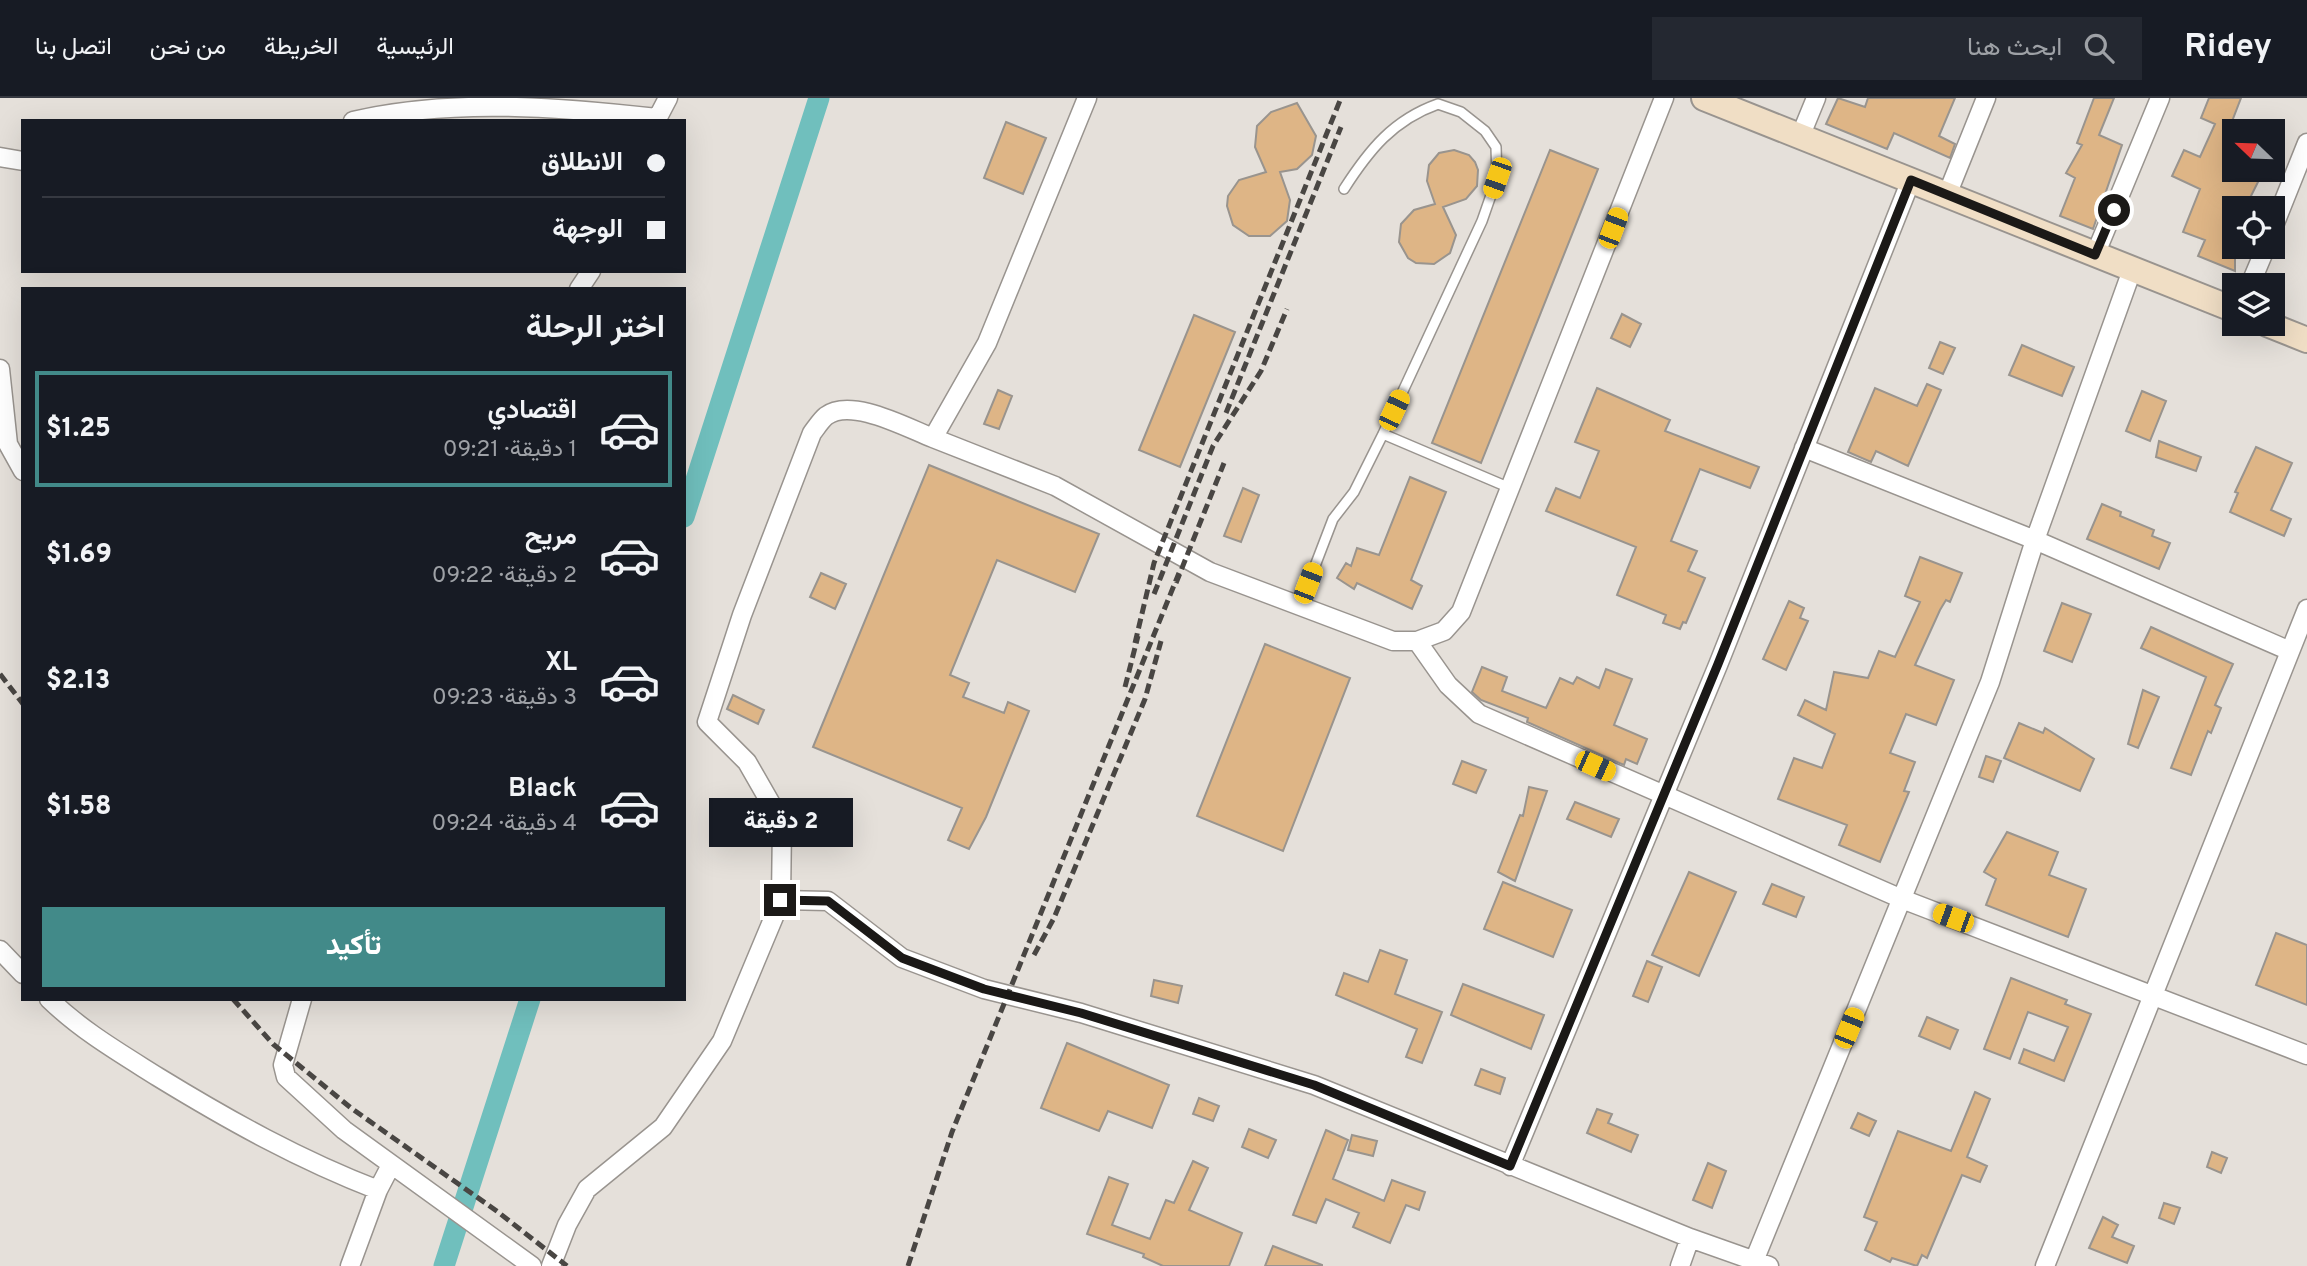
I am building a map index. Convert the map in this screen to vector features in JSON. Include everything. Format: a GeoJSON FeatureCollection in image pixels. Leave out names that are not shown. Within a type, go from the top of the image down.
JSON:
{"type":"FeatureCollection","features":[{"type":"Feature","properties":{"kind":"main road"},"geometry":{"type":"LineString","coordinates":[[1704,98],[2222,305]]}},
{"type":"Feature","properties":{"kind":"main road"},"geometry":{"type":"LineString","coordinates":[[2285,332],[2307,341]]}},
{"type":"Feature","properties":{"kind":"street"},"geometry":{"type":"LineString","coordinates":[[361,119],[484,106],[563,107],[657,119],[668,98]]}},
{"type":"Feature","properties":{"kind":"street"},"geometry":{"type":"LineString","coordinates":[[933,438],[987,343],[1087,98]]}},
{"type":"Feature","properties":{"kind":"street"},"geometry":{"type":"LineString","coordinates":[[551,1266],[567,1225],[587,1189],[663,1127],[722,1041],[780,900],[782,823],[747,762],[707,722],[742,615],[812,433],[826,416],[838,411],[858,410],[933,438],[1055,486],[1210,572],[1393,641],[1418,641],[1444,631],[1461,612],[1664,98]]}},
{"type":"Feature","properties":{"kind":"street"},"geometry":{"type":"LineString","coordinates":[[1800,137],[1816,98]]}},
{"type":"Feature","properties":{"kind":"street"},"geometry":{"type":"LineString","coordinates":[[1947,195],[1986,98]]}},
{"type":"Feature","properties":{"kind":"street"},"geometry":{"type":"LineString","coordinates":[[2095,255],[2160,98]]}},
{"type":"Feature","properties":{"kind":"street"},"geometry":{"type":"LineString","coordinates":[[2285,198],[2307,143]]}},
{"type":"Feature","properties":{"kind":"street"},"geometry":{"type":"LineString","coordinates":[[0,157],[21,161]]}},
{"type":"Feature","properties":{"kind":"street"},"geometry":{"type":"LineString","coordinates":[[1510,1166],[1664,796],[1911,180]]}},
{"type":"Feature","properties":{"kind":"street"},"geometry":{"type":"LineString","coordinates":[[780,900],[828,901],[902,958],[984,989],[1081,1013],[1314,1085],[1690,1238],[1761,1263],[1902,899],[1990,682],[2035,540],[2132,270]]}},
{"type":"Feature","properties":{"kind":"street"},"geometry":{"type":"LineString","coordinates":[[0,369],[8,444],[21,467]]}},
{"type":"Feature","properties":{"kind":"street"},"geometry":{"type":"LineString","coordinates":[[1804,448],[2035,540],[2290,651]]}},
{"type":"Feature","properties":{"kind":"street"},"geometry":{"type":"LineString","coordinates":[[2045,1266],[2307,609]]}},
{"type":"Feature","properties":{"kind":"street"},"geometry":{"type":"LineString","coordinates":[[1418,641],[1448,685],[1479,715],[1902,899],[2155,994],[2307,1055]]}},
{"type":"Feature","properties":{"kind":"street"},"geometry":{"type":"LineString","coordinates":[[0,950],[21,972]]}},
{"type":"Feature","properties":{"kind":"street"},"geometry":{"type":"LineString","coordinates":[[51,1001],[76,1026],[251,1132],[317,1167],[378,1191]]}},
{"type":"Feature","properties":{"kind":"street"},"geometry":{"type":"LineString","coordinates":[[301,1001],[283,1065],[286,1077],[344,1130],[532,1266]]}},
{"type":"Feature","properties":{"kind":"street"},"geometry":{"type":"LineString","coordinates":[[350,1266],[378,1191],[391,1165]]}},
{"type":"Feature","properties":{"kind":"street"},"geometry":{"type":"LineString","coordinates":[[1680,1266],[1690,1238]]}},
{"type":"Feature","properties":{"kind":"lane"},"geometry":{"type":"LineString","coordinates":[[1300,605],[1333,519],[1354,492],[1482,221],[1497,178],[1496,147],[1474,121],[1438,104],[1414,113],[1387,132],[1367,154],[1343,189]]}},
{"type":"Feature","properties":{"kind":"lane"},"geometry":{"type":"LineString","coordinates":[[1383,433],[1512,488]]}},
{"type":"Feature","properties":{"kind":"building"},"geometry":{"type":"Polygon","coordinates":[[[1838,98],[1865,107],[1868,98],[1955,98],[1939,136],[1955,144],[1950,158],[1894,133],[1887,149],[1826,124],[1838,98]]]}},
{"type":"Feature","properties":{"kind":"building"},"geometry":{"type":"Polygon","coordinates":[[[2094,98],[2114,98],[2099,135],[2122,145],[2093,229],[2060,216],[2075,178],[2066,173],[2082,145],[2077,143],[2094,98]]]}},
{"type":"Feature","properties":{"kind":"building"},"geometry":{"type":"Polygon","coordinates":[[[2209,98],[2241,98],[2233,119],[2222,119],[2222,182],[2258,182],[2251,196],[2222,196],[2222,259],[2235,259],[2235,271],[2198,256],[2205,240],[2183,232],[2200,189],[2172,176],[2184,150],[2200,157],[2215,124],[2201,118],[2209,98]]]}},
{"type":"Feature","properties":{"kind":"building"},"geometry":{"type":"Polygon","coordinates":[[[1297,103],[1316,136],[1312,155],[1297,169],[1280,172],[1290,200],[1287,221],[1270,236],[1249,236],[1233,225],[1227,206],[1228,196],[1239,180],[1266,172],[1255,147],[1257,126],[1271,112],[1297,103]]]}},
{"type":"Feature","properties":{"kind":"building"},"geometry":{"type":"Polygon","coordinates":[[[1006,122],[1046,138],[1023,194],[984,178],[1006,122]]]}},
{"type":"Feature","properties":{"kind":"building"},"geometry":{"type":"Polygon","coordinates":[[[1454,150],[1469,155],[1475,162],[1478,170],[1477,186],[1466,199],[1443,207],[1456,235],[1450,253],[1434,264],[1416,263],[1408,258],[1399,242],[1401,224],[1414,210],[1435,204],[1427,181],[1429,165],[1439,153],[1454,150]]]}},
{"type":"Feature","properties":{"kind":"building"},"geometry":{"type":"Polygon","coordinates":[[[1550,150],[1598,169],[1481,463],[1432,443],[1550,150]]]}},
{"type":"Feature","properties":{"kind":"building"},"geometry":{"type":"Polygon","coordinates":[[[1622,314],[1641,324],[1630,347],[1611,338],[1622,314]]]}},
{"type":"Feature","properties":{"kind":"building"},"geometry":{"type":"Polygon","coordinates":[[[1194,315],[1235,332],[1180,467],[1139,450],[1194,315]]]}},
{"type":"Feature","properties":{"kind":"building"},"geometry":{"type":"Polygon","coordinates":[[[1940,342],[1955,348],[1943,374],[1929,368],[1940,342]]]}},
{"type":"Feature","properties":{"kind":"building"},"geometry":{"type":"Polygon","coordinates":[[[2022,345],[2074,367],[2062,396],[2009,375],[2022,345]]]}},
{"type":"Feature","properties":{"kind":"building"},"geometry":{"type":"Polygon","coordinates":[[[1927,384],[1941,390],[1908,466],[1876,451],[1871,462],[1848,452],[1875,388],[1917,406],[1927,384]]]}},
{"type":"Feature","properties":{"kind":"building"},"geometry":{"type":"Polygon","coordinates":[[[1597,388],[1670,420],[1665,431],[1759,467],[1750,488],[1700,469],[1671,541],[1697,551],[1688,571],[1705,578],[1686,623],[1683,622],[1680,629],[1663,623],[1666,615],[1617,595],[1636,547],[1546,511],[1556,488],[1580,498],[1599,451],[1575,442],[1597,388]]]}},
{"type":"Feature","properties":{"kind":"building"},"geometry":{"type":"Polygon","coordinates":[[[998,390],[1012,396],[999,429],[984,424],[998,390]]]}},
{"type":"Feature","properties":{"kind":"building"},"geometry":{"type":"Polygon","coordinates":[[[2142,391],[2166,401],[2150,441],[2126,431],[2142,391]]]}},
{"type":"Feature","properties":{"kind":"building"},"geometry":{"type":"Polygon","coordinates":[[[2159,441],[2201,457],[2196,471],[2156,457],[2159,441]]]}},
{"type":"Feature","properties":{"kind":"building"},"geometry":{"type":"Polygon","coordinates":[[[2256,447],[2292,463],[2271,510],[2291,519],[2284,536],[2230,512],[2238,493],[2235,492],[2256,447]]]}},
{"type":"Feature","properties":{"kind":"building"},"geometry":{"type":"Polygon","coordinates":[[[929,465],[1099,534],[1075,592],[997,560],[950,675],[969,683],[963,697],[1004,713],[1008,702],[1029,711],[986,817],[969,849],[948,840],[962,808],[813,747],[929,465]]]}},
{"type":"Feature","properties":{"kind":"building"},"geometry":{"type":"Polygon","coordinates":[[[1410,477],[1446,492],[1411,580],[1422,586],[1412,609],[1357,583],[1354,589],[1337,578],[1346,563],[1351,566],[1357,548],[1379,555],[1410,477]]]}},
{"type":"Feature","properties":{"kind":"building"},"geometry":{"type":"Polygon","coordinates":[[[1243,488],[1259,495],[1241,542],[1224,536],[1243,488]]]}},
{"type":"Feature","properties":{"kind":"building"},"geometry":{"type":"Polygon","coordinates":[[[2102,504],[2121,512],[2120,516],[2154,530],[2152,536],[2170,543],[2159,569],[2087,539],[2102,504]]]}},
{"type":"Feature","properties":{"kind":"building"},"geometry":{"type":"Polygon","coordinates":[[[1920,557],[1962,573],[1950,602],[1946,600],[1940,610],[1915,665],[1954,680],[1936,725],[1906,714],[1890,753],[1915,762],[1904,791],[1909,792],[1880,862],[1839,845],[1847,825],[1778,799],[1794,758],[1822,768],[1835,734],[1798,715],[1805,700],[1826,710],[1834,672],[1868,678],[1879,651],[1895,657],[1920,602],[1905,596],[1920,557]]]}},
{"type":"Feature","properties":{"kind":"building"},"geometry":{"type":"Polygon","coordinates":[[[821,573],[846,584],[835,609],[810,597],[821,573]]]}},
{"type":"Feature","properties":{"kind":"building"},"geometry":{"type":"Polygon","coordinates":[[[1789,601],[1804,608],[1800,618],[1808,621],[1786,670],[1763,659],[1789,601]]]}},
{"type":"Feature","properties":{"kind":"building"},"geometry":{"type":"Polygon","coordinates":[[[2062,603],[2091,614],[2072,662],[2044,651],[2062,603]]]}},
{"type":"Feature","properties":{"kind":"building"},"geometry":{"type":"Polygon","coordinates":[[[2151,627],[2233,664],[2215,705],[2221,708],[2211,733],[2208,731],[2191,775],[2171,768],[2206,677],[2141,648],[2151,627]]]}},
{"type":"Feature","properties":{"kind":"building"},"geometry":{"type":"Polygon","coordinates":[[[1265,644],[1350,678],[1283,851],[1197,816],[1265,644]]]}},
{"type":"Feature","properties":{"kind":"building"},"geometry":{"type":"Polygon","coordinates":[[[1482,667],[1507,677],[1502,691],[1546,708],[1560,678],[1573,684],[1577,677],[1599,688],[1606,669],[1632,679],[1614,725],[1647,739],[1637,764],[1626,759],[1624,765],[1527,722],[1528,718],[1481,700],[1472,692],[1482,667]]]}},
{"type":"Feature","properties":{"kind":"building"},"geometry":{"type":"Polygon","coordinates":[[[2143,690],[2159,697],[2138,748],[2128,744],[2143,690]]]}},
{"type":"Feature","properties":{"kind":"building"},"geometry":{"type":"Polygon","coordinates":[[[733,695],[764,710],[758,724],[727,709],[733,695]]]}},
{"type":"Feature","properties":{"kind":"building"},"geometry":{"type":"Polygon","coordinates":[[[2019,723],[2043,733],[2045,728],[2094,759],[2080,791],[2004,758],[2019,723]]]}},
{"type":"Feature","properties":{"kind":"building"},"geometry":{"type":"Polygon","coordinates":[[[1986,756],[2001,761],[1993,782],[1979,777],[1986,756]]]}},
{"type":"Feature","properties":{"kind":"building"},"geometry":{"type":"Polygon","coordinates":[[[1462,761],[1486,770],[1476,793],[1453,784],[1462,761]]]}},
{"type":"Feature","properties":{"kind":"building"},"geometry":{"type":"Polygon","coordinates":[[[1529,787],[1547,791],[1515,881],[1498,872],[1520,815],[1523,816],[1529,787]]]}},
{"type":"Feature","properties":{"kind":"building"},"geometry":{"type":"Polygon","coordinates":[[[1575,802],[1619,819],[1611,837],[1567,819],[1575,802]]]}},
{"type":"Feature","properties":{"kind":"building"},"geometry":{"type":"Polygon","coordinates":[[[2007,832],[2058,852],[2049,875],[2086,889],[2068,937],[1986,905],[1996,879],[1984,872],[2007,832]]]}},
{"type":"Feature","properties":{"kind":"building"},"geometry":{"type":"Polygon","coordinates":[[[1689,872],[1736,892],[1699,976],[1652,955],[1689,872]]]}},
{"type":"Feature","properties":{"kind":"building"},"geometry":{"type":"Polygon","coordinates":[[[1503,882],[1572,910],[1553,957],[1484,929],[1503,882]]]}},
{"type":"Feature","properties":{"kind":"building"},"geometry":{"type":"Polygon","coordinates":[[[1772,884],[1804,897],[1796,917],[1763,904],[1772,884]]]}},
{"type":"Feature","properties":{"kind":"building"},"geometry":{"type":"Polygon","coordinates":[[[2276,933],[2307,945],[2307,1005],[2256,985],[2276,933]]]}},
{"type":"Feature","properties":{"kind":"building"},"geometry":{"type":"Polygon","coordinates":[[[1380,950],[1407,960],[1395,994],[1442,1012],[1422,1063],[1406,1057],[1417,1029],[1336,995],[1344,973],[1368,982],[1380,950]]]}},
{"type":"Feature","properties":{"kind":"building"},"geometry":{"type":"Polygon","coordinates":[[[1647,961],[1662,967],[1648,1002],[1633,996],[1647,961]]]}},
{"type":"Feature","properties":{"kind":"building"},"geometry":{"type":"Polygon","coordinates":[[[2011,978],[2067,1000],[2065,1004],[2091,1014],[2064,1081],[2019,1063],[2024,1049],[2054,1061],[2068,1027],[2028,1012],[2010,1059],[1984,1049],[2011,978]]]}},
{"type":"Feature","properties":{"kind":"building"},"geometry":{"type":"Polygon","coordinates":[[[1154,980],[1182,986],[1178,1003],[1151,996],[1154,980]]]}},
{"type":"Feature","properties":{"kind":"building"},"geometry":{"type":"Polygon","coordinates":[[[1463,984],[1544,1015],[1531,1049],[1451,1015],[1463,984]]]}},
{"type":"Feature","properties":{"kind":"building"},"geometry":{"type":"Polygon","coordinates":[[[1927,1017],[1958,1030],[1950,1049],[1919,1036],[1927,1017]]]}},
{"type":"Feature","properties":{"kind":"building"},"geometry":{"type":"Polygon","coordinates":[[[1067,1043],[1169,1085],[1152,1128],[1108,1111],[1099,1131],[1041,1108],[1067,1043]]]}},
{"type":"Feature","properties":{"kind":"building"},"geometry":{"type":"Polygon","coordinates":[[[1481,1069],[1505,1078],[1500,1094],[1475,1085],[1481,1069]]]}},
{"type":"Feature","properties":{"kind":"building"},"geometry":{"type":"Polygon","coordinates":[[[1975,1092],[1990,1099],[1967,1157],[1987,1166],[1980,1182],[1962,1175],[1927,1258],[1922,1255],[1917,1266],[1892,1258],[1890,1262],[1865,1250],[1877,1222],[1864,1217],[1898,1131],[1951,1151],[1975,1092]]]}},
{"type":"Feature","properties":{"kind":"building"},"geometry":{"type":"Polygon","coordinates":[[[1199,1098],[1219,1106],[1213,1121],[1193,1114],[1199,1098]]]}},
{"type":"Feature","properties":{"kind":"building"},"geometry":{"type":"Polygon","coordinates":[[[1597,1109],[1612,1114],[1608,1123],[1638,1135],[1631,1152],[1587,1133],[1597,1109]]]}},
{"type":"Feature","properties":{"kind":"building"},"geometry":{"type":"Polygon","coordinates":[[[1858,1113],[1876,1121],[1869,1136],[1851,1128],[1858,1113]]]}},
{"type":"Feature","properties":{"kind":"building"},"geometry":{"type":"Polygon","coordinates":[[[1249,1129],[1276,1140],[1268,1158],[1242,1147],[1249,1129]]]}},
{"type":"Feature","properties":{"kind":"building"},"geometry":{"type":"Polygon","coordinates":[[[1326,1130],[1348,1140],[1333,1179],[1384,1201],[1392,1180],[1425,1192],[1419,1210],[1406,1205],[1390,1243],[1353,1227],[1359,1213],[1326,1199],[1316,1223],[1293,1215],[1326,1130]]]}},
{"type":"Feature","properties":{"kind":"building"},"geometry":{"type":"Polygon","coordinates":[[[1352,1135],[1377,1141],[1373,1156],[1348,1150],[1352,1135]]]}},
{"type":"Feature","properties":{"kind":"building"},"geometry":{"type":"Polygon","coordinates":[[[2212,1152],[2227,1158],[2221,1173],[2207,1167],[2212,1152]]]}},
{"type":"Feature","properties":{"kind":"building"},"geometry":{"type":"Polygon","coordinates":[[[1193,1161],[1208,1168],[1189,1210],[1242,1233],[1229,1266],[1163,1266],[1143,1257],[1144,1254],[1087,1234],[1109,1177],[1128,1184],[1112,1225],[1150,1239],[1166,1200],[1174,1203],[1193,1161]]]}},
{"type":"Feature","properties":{"kind":"building"},"geometry":{"type":"Polygon","coordinates":[[[1708,1163],[1726,1171],[1712,1208],[1693,1200],[1708,1163]]]}},
{"type":"Feature","properties":{"kind":"building"},"geometry":{"type":"Polygon","coordinates":[[[2164,1203],[2180,1208],[2174,1224],[2159,1218],[2164,1203]]]}},
{"type":"Feature","properties":{"kind":"building"},"geometry":{"type":"Polygon","coordinates":[[[2103,1217],[2118,1225],[2112,1237],[2134,1246],[2127,1263],[2089,1248],[2103,1217]]]}},
{"type":"Feature","properties":{"kind":"building"},"geometry":{"type":"Polygon","coordinates":[[[1273,1246],[1322,1265],[1322,1266],[1265,1266],[1273,1246]]]}},
{"type":"Feature","properties":{"kind":"waterway"},"geometry":{"type":"LineString","coordinates":[[686,511],[819,98]]}},
{"type":"Feature","properties":{"kind":"waterway"},"geometry":{"type":"LineString","coordinates":[[444,1266],[529,1001]]}},
{"type":"Feature","properties":{"kind":"railway"},"geometry":{"type":"LineString","coordinates":[[1135,643],[1154,563],[1341,98]]}},
{"type":"Feature","properties":{"kind":"railway"},"geometry":{"type":"LineString","coordinates":[[1226,413],[1341,127]]}},
{"type":"Feature","properties":{"kind":"railway"},"geometry":{"type":"LineString","coordinates":[[1154,594],[1213,446],[1261,371],[1287,309]]}},
{"type":"Feature","properties":{"kind":"railway"},"geometry":{"type":"LineString","coordinates":[[1176,583],[1224,463]]}},
{"type":"Feature","properties":{"kind":"railway"},"geometry":{"type":"LineString","coordinates":[[908,1266],[952,1132],[1179,573]]}},
{"type":"Feature","properties":{"kind":"railway"},"geometry":{"type":"LineString","coordinates":[[1125,687],[1138,636]]}},
{"type":"Feature","properties":{"kind":"railway"},"geometry":{"type":"LineString","coordinates":[[1034,955],[1054,918],[1145,699],[1161,641]]}},
{"type":"Feature","properties":{"kind":"railway"},"geometry":{"type":"LineString","coordinates":[[0,674],[21,701]]}},
{"type":"Feature","properties":{"kind":"railway"},"geometry":{"type":"LineString","coordinates":[[235,1001],[273,1044],[351,1108],[498,1212],[567,1266]]}},
{"type":"Feature","properties":{"kind":"route"},"geometry":{"type":"LineString","coordinates":[[780,900],[828,901],[902,958],[984,989],[1081,1013],[1314,1085],[1510,1166],[1718,664],[1911,180],[2095,255],[2114,210]]}}]}
